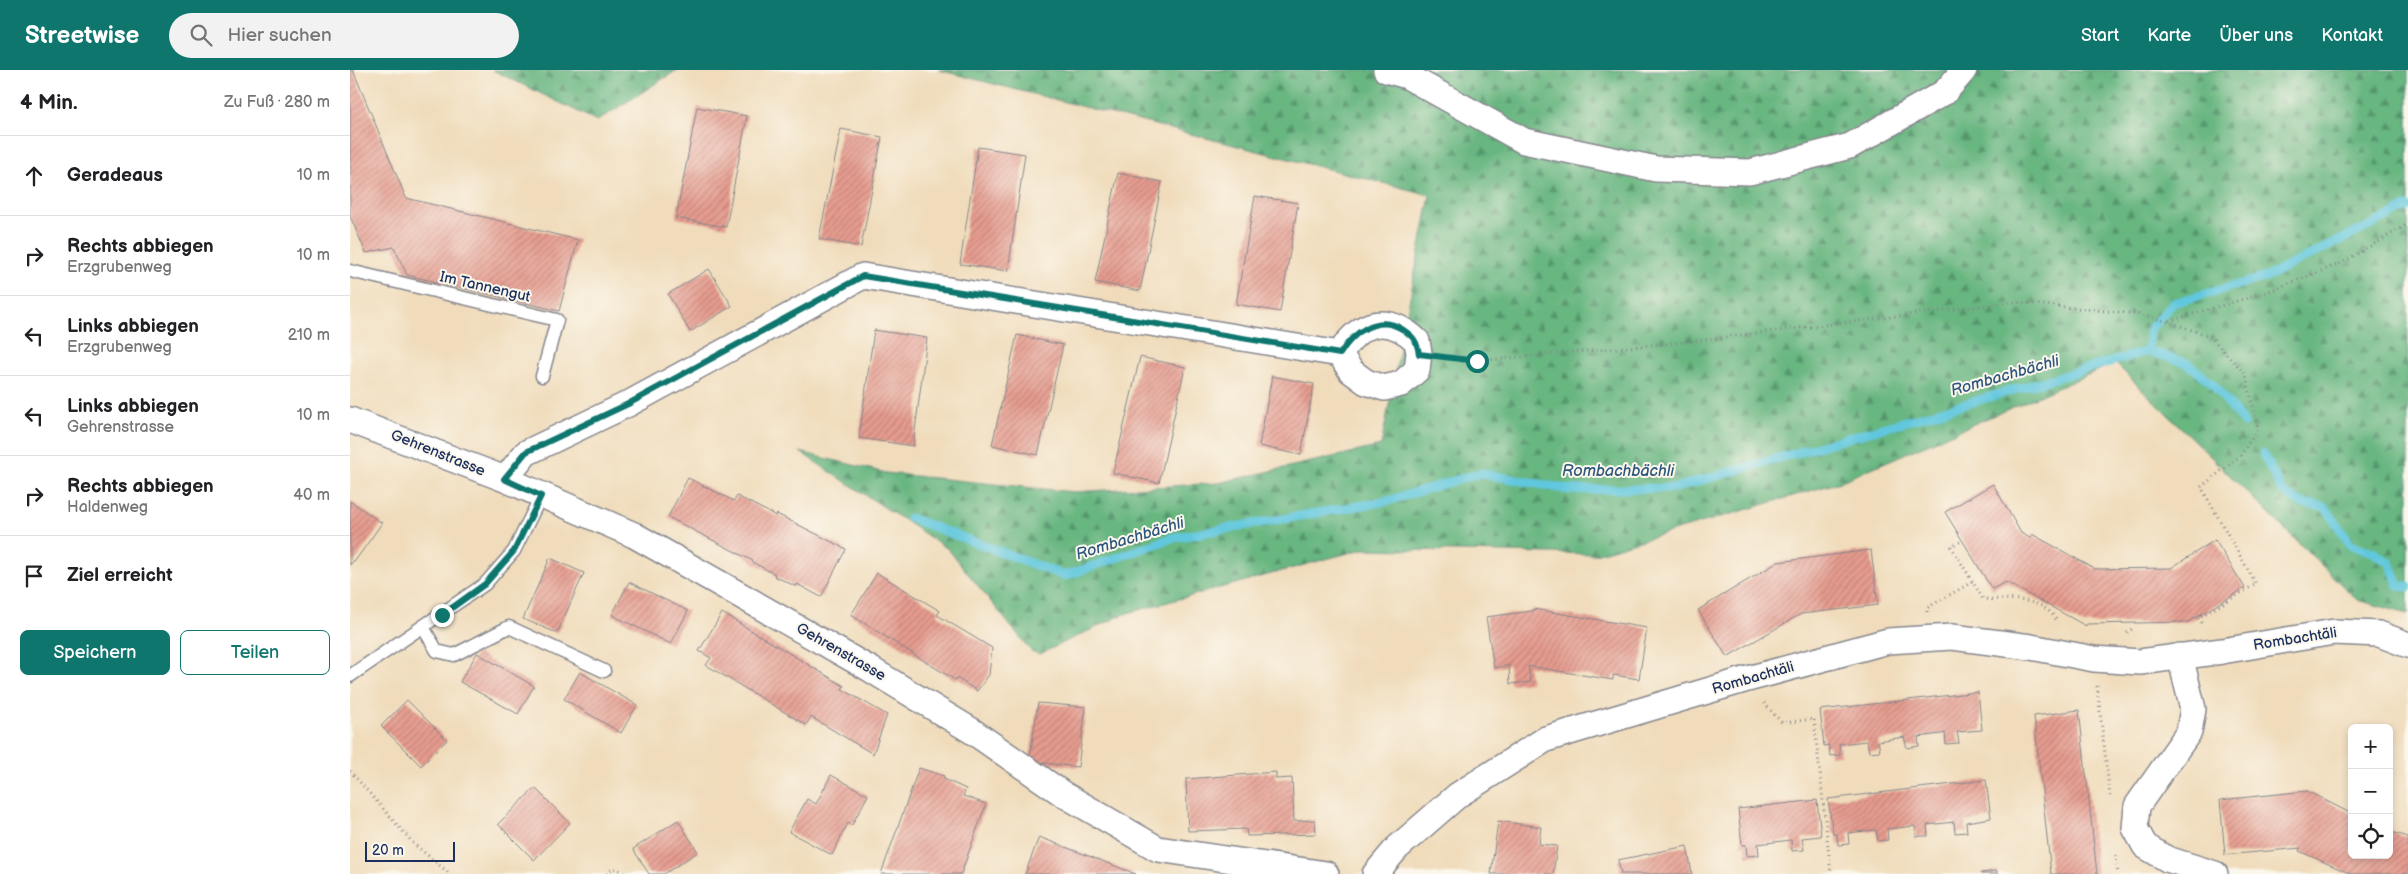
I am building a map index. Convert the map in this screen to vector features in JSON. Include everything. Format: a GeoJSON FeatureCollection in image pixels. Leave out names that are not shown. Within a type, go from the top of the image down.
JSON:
{"type":"FeatureCollection","features":[{"type":"Feature","properties":{"kind":"street"},"geometry":{"type":"LineString","coordinates":[[1386,70],[1408,76],[1524,141],[1656,170],[1750,172],[1850,146],[1945,92],[1964,70]]}},
{"type":"Feature","properties":{"kind":"street"},"geometry":{"type":"LineString","coordinates":[[504,479],[526,452],[628,404],[863,276],[1340,354],[1351,371],[1366,382],[1384,388],[1401,384],[1417,370],[1419,354],[1417,341],[1408,332],[1385,322],[1372,325],[1360,332],[1347,342],[1340,354]]}},
{"type":"Feature","properties":{"kind":"street","name":"Gehrenstrasse"},"geometry":{"type":"LineString","coordinates":[[350,420],[504,479],[634,535],[805,631],[972,731],[1063,794],[1158,849],[1326,874]]}},
{"type":"Feature","properties":{"kind":"street","name":"Rombachtäli"},"geometry":{"type":"LineString","coordinates":[[1375,874],[1397,848],[1458,795],[1546,739],[1744,680],[1888,641],[1927,637],[1952,637],[2021,646],[2094,660],[2140,662],[2222,651],[2334,632],[2378,634],[2408,645]]}},
{"type":"Feature","properties":{"kind":"street"},"geometry":{"type":"LineString","coordinates":[[2180,656],[2193,709],[2189,732],[2137,806],[2135,828],[2145,846],[2168,859],[2215,874]]}},
{"type":"Feature","properties":{"kind":"lane","name":"Im Tannengut"},"geometry":{"type":"LineString","coordinates":[[350,271],[557,320],[542,376]]}},
{"type":"Feature","properties":{"kind":"lane"},"geometry":{"type":"LineString","coordinates":[[350,676],[485,584],[514,551],[541,496]]}},
{"type":"Feature","properties":{"kind":"lane"},"geometry":{"type":"LineString","coordinates":[[423,627],[437,650],[454,655],[509,627],[604,671]]}},
{"type":"Feature","properties":{"kind":"path"},"geometry":{"type":"LineString","coordinates":[[2167,321],[2264,293],[2342,263],[2408,224]]}},
{"type":"Feature","properties":{"kind":"path"},"geometry":{"type":"LineString","coordinates":[[1419,354],[1477,361],[1685,342],[2013,302],[2138,314],[2167,321],[2210,336],[2246,375],[2258,429],[2240,456],[2201,487],[2256,584],[2198,618],[2222,651]]}},
{"type":"Feature","properties":{"kind":"path"},"geometry":{"type":"LineString","coordinates":[[1960,542],[1951,546],[1983,599],[2035,602],[2051,610]]}},
{"type":"Feature","properties":{"kind":"path"},"geometry":{"type":"LineString","coordinates":[[1927,637],[1926,608],[1972,582]]}},
{"type":"Feature","properties":{"kind":"path"},"geometry":{"type":"LineString","coordinates":[[1744,680],[1782,723],[1814,720],[1831,874]]}},
{"type":"Feature","properties":{"kind":"path"},"geometry":{"type":"LineString","coordinates":[[2097,683],[2110,798]]}},
{"type":"Feature","properties":{"kind":"path"},"geometry":{"type":"LineString","coordinates":[[350,771],[414,844],[450,874]]}},
{"type":"Feature","properties":{"kind":"path"},"geometry":{"type":"LineString","coordinates":[[2115,847],[2118,874]]}},
{"type":"Feature","properties":{"kind":"path"},"geometry":{"type":"LineString","coordinates":[[607,874],[613,868],[622,870],[624,874]]}},
{"type":"Feature","properties":{"kind":"green space"},"geometry":{"type":"Polygon","coordinates":[[[493,70],[677,70],[597,121],[493,70]]]}},
{"type":"Feature","properties":{"kind":"green space"},"geometry":{"type":"Polygon","coordinates":[[[939,70],[2408,70],[2408,614],[2357,600],[2115,363],[1837,483],[1595,554],[1363,549],[1124,614],[1040,654],[1031,651],[948,549],[800,452],[886,473],[1074,492],[1218,483],[1381,446],[1430,195],[939,70]]]}},
{"type":"Feature","properties":{"kind":"building"},"geometry":{"type":"Polygon","coordinates":[[[350,70],[353,70],[406,198],[578,240],[559,311],[407,275],[394,247],[366,253],[350,216],[350,70]]]}},
{"type":"Feature","properties":{"kind":"building"},"geometry":{"type":"Polygon","coordinates":[[[697,107],[747,116],[726,227],[676,218],[697,107]]]}},
{"type":"Feature","properties":{"kind":"building"},"geometry":{"type":"Polygon","coordinates":[[[841,129],[882,137],[861,247],[819,239],[841,129]]]}},
{"type":"Feature","properties":{"kind":"building"},"geometry":{"type":"Polygon","coordinates":[[[978,147],[1025,154],[1008,271],[960,264],[978,147]]]}},
{"type":"Feature","properties":{"kind":"building"},"geometry":{"type":"Polygon","coordinates":[[[1118,173],[1162,182],[1140,291],[1095,282],[1118,173]]]}},
{"type":"Feature","properties":{"kind":"building"},"geometry":{"type":"Polygon","coordinates":[[[1255,196],[1298,203],[1280,312],[1236,304],[1255,196]]]}},
{"type":"Feature","properties":{"kind":"building"},"geometry":{"type":"Polygon","coordinates":[[[709,269],[732,306],[690,332],[668,294],[709,269]]]}},
{"type":"Feature","properties":{"kind":"building"},"geometry":{"type":"Polygon","coordinates":[[[874,330],[927,338],[913,446],[859,438],[874,330]]]}},
{"type":"Feature","properties":{"kind":"building"},"geometry":{"type":"Polygon","coordinates":[[[1017,335],[1063,345],[1038,455],[992,445],[1017,335]]]}},
{"type":"Feature","properties":{"kind":"building"},"geometry":{"type":"Polygon","coordinates":[[[1140,357],[1185,367],[1159,483],[1113,473],[1140,357]]]}},
{"type":"Feature","properties":{"kind":"building"},"geometry":{"type":"Polygon","coordinates":[[[1272,376],[1314,384],[1301,455],[1259,446],[1272,376]]]}},
{"type":"Feature","properties":{"kind":"building"},"geometry":{"type":"Polygon","coordinates":[[[688,478],[734,501],[737,496],[846,549],[821,597],[797,584],[796,587],[774,576],[775,574],[753,561],[668,517],[688,478]]]}},
{"type":"Feature","properties":{"kind":"building"},"geometry":{"type":"Polygon","coordinates":[[[1993,484],[2021,533],[2030,538],[2032,534],[2095,569],[2171,568],[2215,540],[2245,588],[2188,622],[2087,624],[2086,626],[2006,582],[1992,589],[1945,512],[1993,484]]]}},
{"type":"Feature","properties":{"kind":"building"},"geometry":{"type":"Polygon","coordinates":[[[350,501],[382,523],[355,561],[350,565],[350,501]]]}},
{"type":"Feature","properties":{"kind":"building"},"geometry":{"type":"Polygon","coordinates":[[[1871,550],[1878,605],[1801,614],[1727,657],[1698,610],[1778,562],[1871,550]]]}},
{"type":"Feature","properties":{"kind":"building"},"geometry":{"type":"Polygon","coordinates":[[[550,558],[584,573],[557,633],[523,619],[550,558]]]}},
{"type":"Feature","properties":{"kind":"building"},"geometry":{"type":"Polygon","coordinates":[[[877,573],[940,611],[937,615],[992,648],[989,675],[977,691],[957,678],[955,680],[851,615],[877,573]]]}},
{"type":"Feature","properties":{"kind":"building"},"geometry":{"type":"Polygon","coordinates":[[[629,582],[688,611],[671,644],[612,615],[629,582]]]}},
{"type":"Feature","properties":{"kind":"building"},"geometry":{"type":"Polygon","coordinates":[[[1533,609],[1647,628],[1639,679],[1613,675],[1613,680],[1528,666],[1531,682],[1510,684],[1509,665],[1494,668],[1486,617],[1533,611],[1533,609]]]}},
{"type":"Feature","properties":{"kind":"building"},"geometry":{"type":"Polygon","coordinates":[[[722,613],[844,686],[842,689],[887,715],[873,754],[811,717],[806,725],[706,665],[711,658],[699,651],[722,613]]]}},
{"type":"Feature","properties":{"kind":"building"},"geometry":{"type":"Polygon","coordinates":[[[477,653],[534,686],[518,714],[460,682],[477,653]]]}},
{"type":"Feature","properties":{"kind":"building"},"geometry":{"type":"Polygon","coordinates":[[[580,672],[637,705],[621,733],[564,699],[580,672]]]}},
{"type":"Feature","properties":{"kind":"building"},"geometry":{"type":"Polygon","coordinates":[[[1978,692],[1982,730],[1957,732],[1959,743],[1946,744],[1945,733],[1918,737],[1919,746],[1907,748],[1904,737],[1878,741],[1880,751],[1869,752],[1867,741],[1839,744],[1840,755],[1830,756],[1829,745],[1824,746],[1820,710],[1978,692]]]}},
{"type":"Feature","properties":{"kind":"building"},"geometry":{"type":"Polygon","coordinates":[[[407,700],[447,740],[421,766],[381,726],[407,700]]]}},
{"type":"Feature","properties":{"kind":"building"},"geometry":{"type":"Polygon","coordinates":[[[1038,703],[1086,707],[1078,767],[1036,762],[1030,757],[1038,703]]]}},
{"type":"Feature","properties":{"kind":"building"},"geometry":{"type":"Polygon","coordinates":[[[2079,710],[2097,874],[2051,874],[2034,716],[2079,710]]]}},
{"type":"Feature","properties":{"kind":"building"},"geometry":{"type":"Polygon","coordinates":[[[919,768],[944,776],[944,779],[966,789],[963,796],[986,804],[961,874],[881,874],[919,768]]]}},
{"type":"Feature","properties":{"kind":"building"},"geometry":{"type":"Polygon","coordinates":[[[1276,772],[1276,779],[1292,778],[1294,821],[1315,820],[1316,834],[1247,836],[1246,829],[1188,831],[1186,779],[1276,772]]]}},
{"type":"Feature","properties":{"kind":"building"},"geometry":{"type":"Polygon","coordinates":[[[831,775],[868,795],[852,825],[848,823],[832,855],[789,832],[807,799],[816,804],[831,775]]]}},
{"type":"Feature","properties":{"kind":"building"},"geometry":{"type":"Polygon","coordinates":[[[1986,780],[1991,818],[1966,822],[1967,832],[1955,833],[1954,822],[1927,825],[1928,836],[1916,837],[1915,826],[1887,829],[1888,840],[1878,841],[1876,830],[1874,830],[1848,833],[1849,844],[1838,845],[1837,834],[1833,834],[1828,799],[1986,780]]]}},
{"type":"Feature","properties":{"kind":"building"},"geometry":{"type":"Polygon","coordinates":[[[535,788],[570,823],[534,860],[498,824],[535,788]]]}},
{"type":"Feature","properties":{"kind":"building"},"geometry":{"type":"Polygon","coordinates":[[[2307,791],[2348,812],[2348,859],[2393,859],[2393,832],[2408,837],[2408,874],[2351,874],[2299,851],[2301,848],[2225,855],[2220,800],[2307,791]]]}},
{"type":"Feature","properties":{"kind":"building"},"geometry":{"type":"Polygon","coordinates":[[[1817,800],[1821,836],[1802,838],[1804,850],[1792,851],[1791,840],[1758,844],[1759,855],[1747,856],[1746,845],[1742,845],[1738,809],[1817,800]]]}},
{"type":"Feature","properties":{"kind":"building"},"geometry":{"type":"Polygon","coordinates":[[[678,820],[698,852],[664,874],[649,874],[633,849],[678,820]]]}},
{"type":"Feature","properties":{"kind":"building"},"geometry":{"type":"Polygon","coordinates":[[[1498,821],[1541,827],[1539,844],[1557,846],[1553,874],[1491,874],[1498,821]]]}},
{"type":"Feature","properties":{"kind":"building"},"geometry":{"type":"Polygon","coordinates":[[[1039,837],[1136,874],[1025,874],[1039,837]]]}},
{"type":"Feature","properties":{"kind":"building"},"geometry":{"type":"Polygon","coordinates":[[[1687,846],[1692,874],[1621,874],[1618,860],[1687,846]]]}},
{"type":"Feature","properties":{"kind":"building"},"geometry":{"type":"Polygon","coordinates":[[[1997,871],[1997,874],[1981,874],[1981,873],[1997,871]]]}},
{"type":"Feature","properties":{"kind":"waterway"},"geometry":{"type":"LineString","coordinates":[[2148,351],[2150,329],[2173,303],[2266,277],[2408,207]]}},
{"type":"Feature","properties":{"kind":"waterway","name":"Rombachbächli"},"geometry":{"type":"LineString","coordinates":[[910,518],[1065,576],[1172,538],[1387,501],[1480,473],[1570,490],[1675,488],[2148,351],[2187,363],[2211,382],[2244,423]]}},
{"type":"Feature","properties":{"kind":"waterway","name":"Rombachbächli"},"geometry":{"type":"LineString","coordinates":[[2263,454],[2282,491],[2300,503],[2325,507],[2351,545],[2373,552],[2390,563],[2399,586],[2408,587]]}},
{"type":"Feature","properties":{"kind":"route"},"geometry":{"type":"LineString","coordinates":[[442,615],[485,584],[514,551],[541,496],[504,479],[526,452],[628,404],[863,276],[1340,354],[1347,342],[1360,332],[1372,325],[1385,322],[1398,326],[1408,332],[1417,341],[1419,354],[1477,361]]}}]}
